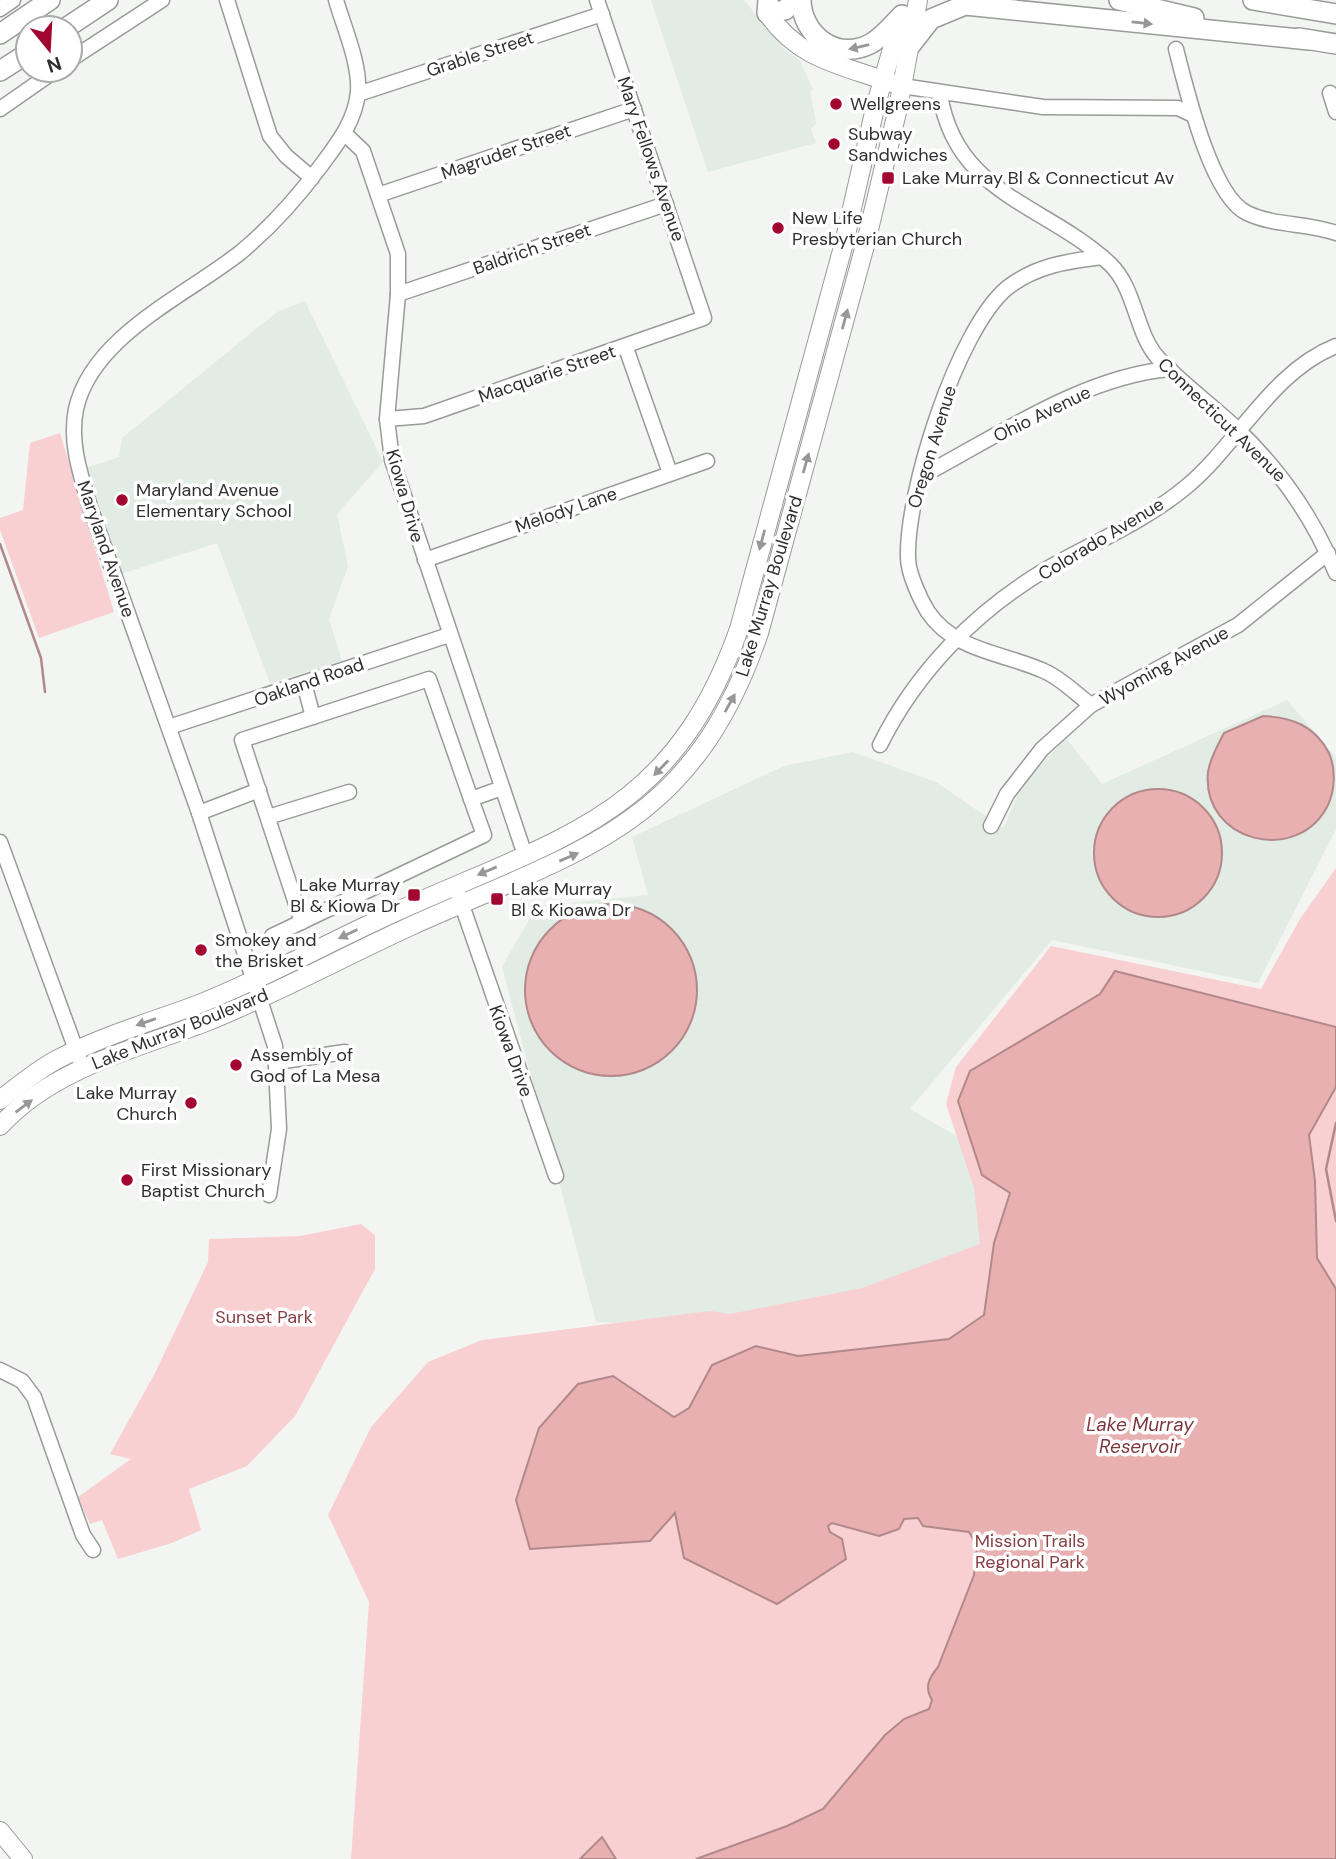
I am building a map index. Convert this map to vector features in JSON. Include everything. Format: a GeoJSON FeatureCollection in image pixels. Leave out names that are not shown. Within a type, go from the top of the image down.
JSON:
{"type":"FeatureCollection","features":[{"type":"Feature","properties":{"kind":"highway"},"geometry":{"type":"LineString","coordinates":[[0,34],[50,0]]}},
{"type":"Feature","properties":{"kind":"highway"},"geometry":{"type":"LineString","coordinates":[[84,16],[108,0]]}},
{"type":"Feature","properties":{"kind":"highway"},"geometry":{"type":"LineString","coordinates":[[763,4],[785,10],[795,0]]}},
{"type":"Feature","properties":{"kind":"highway"},"geometry":{"type":"LineString","coordinates":[[801,0],[803,14],[816,37],[844,50],[869,45],[905,7]]}},
{"type":"Feature","properties":{"kind":"highway"},"geometry":{"type":"LineString","coordinates":[[1119,0],[1309,40]]}},
{"type":"Feature","properties":{"kind":"highway"},"geometry":{"type":"LineString","coordinates":[[1254,0],[1336,15]]}},
{"type":"Feature","properties":{"kind":"highway"},"geometry":{"type":"LineString","coordinates":[[910,46],[931,19],[965,5],[1336,44]]}},
{"type":"Feature","properties":{"kind":"main road","name":"Lake Murray Boulevard"},"geometry":{"type":"LineString","coordinates":[[0,1126],[58,1082],[83,1069],[260,999],[608,837],[653,804],[707,744],[744,676],[759,633],[865,243],[902,86],[918,0]]}},
{"type":"Feature","properties":{"kind":"main road"},"geometry":{"type":"LineString","coordinates":[[763,4],[807,53],[902,86]]}},
{"type":"Feature","properties":{"kind":"main road","name":"Lake Murray Boulevard"},"geometry":{"type":"LineString","coordinates":[[3,1093],[47,1065],[76,1051],[255,979],[455,885],[573,834],[616,807],[659,770],[689,733],[726,666],[739,629],[844,243],[883,80],[905,7]]}},
{"type":"Feature","properties":{"kind":"main road"},"geometry":{"type":"LineString","coordinates":[[844,243],[865,243]]}},
{"type":"Feature","properties":{"kind":"main road"},"geometry":{"type":"LineString","coordinates":[[807,380],[827,385]]}},
{"type":"Feature","properties":{"kind":"main road"},"geometry":{"type":"LineString","coordinates":[[0,1831],[23,1859]]}},
{"type":"Feature","properties":{"kind":"street"},"geometry":{"type":"LineString","coordinates":[[0,9],[13,0]]}},
{"type":"Feature","properties":{"kind":"street"},"geometry":{"type":"LineString","coordinates":[[84,51],[162,0]]}},
{"type":"Feature","properties":{"kind":"street"},"geometry":{"type":"LineString","coordinates":[[227,0],[270,136],[286,156],[312,178]]}},
{"type":"Feature","properties":{"kind":"street","name":"Maryland Avenue"},"geometry":{"type":"LineString","coordinates":[[269,1195],[279,1129],[277,1062],[255,979],[87,497],[74,446],[76,408],[90,372],[115,343],[240,252],[273,223],[345,134],[358,94],[358,75],[336,0]]}},
{"type":"Feature","properties":{"kind":"street","name":"Mary Fellows Avenue"},"geometry":{"type":"LineString","coordinates":[[597,0],[704,318]]}},
{"type":"Feature","properties":{"kind":"street","name":"Grable Street"},"geometry":{"type":"LineString","coordinates":[[358,94],[601,15]]}},
{"type":"Feature","properties":{"kind":"street"},"geometry":{"type":"LineString","coordinates":[[1176,49],[1193,115],[1218,181],[1237,207],[1257,217],[1336,233]]}},
{"type":"Feature","properties":{"kind":"street"},"geometry":{"type":"LineString","coordinates":[[0,109],[36,84]]}},
{"type":"Feature","properties":{"kind":"street"},"geometry":{"type":"LineString","coordinates":[[902,86],[940,94],[1043,107],[1178,108],[1193,115]]}},
{"type":"Feature","properties":{"kind":"street"},"geometry":{"type":"LineString","coordinates":[[1330,93],[1336,112]]}},
{"type":"Feature","properties":{"kind":"street","name":"Connecticut Avenue"},"geometry":{"type":"LineString","coordinates":[[940,94],[945,119],[981,177],[1112,266],[1129,294],[1157,357],[1238,430],[1285,479],[1328,553],[1336,573]]}},
{"type":"Feature","properties":{"kind":"street","name":"Magruder Street"},"geometry":{"type":"LineString","coordinates":[[378,195],[634,110]]}},
{"type":"Feature","properties":{"kind":"street","name":"Kiowa Drive"},"geometry":{"type":"LineString","coordinates":[[345,134],[363,151],[398,254],[398,294],[387,419],[399,488],[525,855]]}},
{"type":"Feature","properties":{"kind":"street","name":"Baldrich Street"},"geometry":{"type":"LineString","coordinates":[[398,294],[666,204]]}},
{"type":"Feature","properties":{"kind":"street","name":"Oregon Avenue"},"geometry":{"type":"LineString","coordinates":[[1091,705],[1046,672],[954,639],[929,612],[908,560],[911,519],[920,477],[948,389],[977,325],[990,305],[1008,288],[1038,270],[1065,261],[1102,257]]}},
{"type":"Feature","properties":{"kind":"street","name":"Macquarie Street"},"geometry":{"type":"LineString","coordinates":[[387,419],[424,416],[626,348],[704,318]]}},
{"type":"Feature","properties":{"kind":"street","name":"Colorado Avenue"},"geometry":{"type":"LineString","coordinates":[[880,745],[908,696],[954,639],[1043,572],[1150,513],[1187,487],[1238,430],[1309,361],[1336,345]]}},
{"type":"Feature","properties":{"kind":"street"},"geometry":{"type":"LineString","coordinates":[[626,348],[670,473]]}},
{"type":"Feature","properties":{"kind":"street","name":"Ohio Avenue"},"geometry":{"type":"LineString","coordinates":[[920,477],[1077,395],[1112,382],[1171,369]]}},
{"type":"Feature","properties":{"kind":"street","name":"Melody Lane"},"geometry":{"type":"LineString","coordinates":[[425,560],[707,461]]}},
{"type":"Feature","properties":{"kind":"street","name":"Wyoming Avenue"},"geometry":{"type":"LineString","coordinates":[[991,826],[1007,794],[1042,749],[1091,705],[1238,625],[1328,553]]}},
{"type":"Feature","properties":{"kind":"street","name":"Oakland Road"},"geometry":{"type":"LineString","coordinates":[[169,727],[449,635]]}},
{"type":"Feature","properties":{"kind":"street"},"geometry":{"type":"LineString","coordinates":[[272,936],[302,922],[484,835],[429,679],[242,740],[302,922]]}},
{"type":"Feature","properties":{"kind":"street"},"geometry":{"type":"LineString","coordinates":[[304,683],[313,717]]}},
{"type":"Feature","properties":{"kind":"street"},"geometry":{"type":"LineString","coordinates":[[471,799],[502,788]]}},
{"type":"Feature","properties":{"kind":"street"},"geometry":{"type":"LineString","coordinates":[[199,813],[259,790]]}},
{"type":"Feature","properties":{"kind":"street"},"geometry":{"type":"LineString","coordinates":[[268,817],[349,792]]}},
{"type":"Feature","properties":{"kind":"street"},"geometry":{"type":"LineString","coordinates":[[0,842],[83,1069]]}},
{"type":"Feature","properties":{"kind":"street","name":"Kiowa Drive"},"geometry":{"type":"LineString","coordinates":[[455,885],[556,1176]]}},
{"type":"Feature","properties":{"kind":"street"},"geometry":{"type":"LineString","coordinates":[[277,1062],[345,1052]]}},
{"type":"Feature","properties":{"kind":"street"},"geometry":{"type":"LineString","coordinates":[[0,1370],[22,1381],[34,1396],[83,1535],[93,1550]]}},
{"type":"Feature","properties":{"kind":"shaded area"},"geometry":{"type":"Polygon","coordinates":[[[651,0],[744,0],[785,50],[800,61],[813,89],[810,91],[816,123],[811,129],[816,143],[708,172],[651,0]]]}},
{"type":"Feature","properties":{"kind":"shaded area"},"geometry":{"type":"Polygon","coordinates":[[[305,301],[383,462],[337,514],[348,566],[329,619],[342,661],[270,683],[217,543],[121,574],[83,469],[119,457],[122,438],[277,312],[305,301]]]}},
{"type":"Feature","properties":{"kind":"shaded area"},"geometry":{"type":"Polygon","coordinates":[[[1287,700],[1336,757],[1336,829],[1258,983],[1052,940],[910,1109],[960,1138],[981,1198],[980,1259],[730,1328],[596,1322],[502,967],[537,906],[648,895],[632,837],[784,766],[853,752],[936,782],[1003,828],[1023,784],[1066,738],[1102,784],[1287,700]]]}},
{"type":"Feature","properties":{"kind":"green space"},"geometry":{"type":"Polygon","coordinates":[[[60,433],[114,612],[39,638],[0,530],[0,518],[23,510],[30,443],[60,433]]]}},
{"type":"Feature","properties":{"kind":"green space","name":"Lake Murray Reservoir"},"geometry":{"type":"Polygon","coordinates":[[[1336,868],[1336,1859],[351,1859],[369,1602],[328,1515],[371,1427],[428,1362],[482,1340],[710,1311],[730,1314],[862,1288],[980,1244],[974,1188],[946,1104],[956,1067],[1051,946],[1261,989],[1300,919],[1336,868]]]}},
{"type":"Feature","properties":{"kind":"green space","name":"Sunset Park"},"geometry":{"type":"Polygon","coordinates":[[[361,1224],[375,1235],[375,1269],[295,1416],[247,1466],[189,1489],[201,1530],[172,1543],[118,1559],[102,1520],[90,1524],[78,1497],[131,1459],[110,1454],[155,1373],[208,1262],[209,1239],[300,1236],[361,1224]]]}},
{"type":"Feature","properties":{"kind":"water"},"geometry":{"type":"Polygon","coordinates":[[[1263,716],[1284,718],[1310,730],[1329,753],[1334,773],[1328,805],[1314,824],[1296,835],[1275,840],[1254,838],[1235,829],[1220,815],[1210,796],[1209,767],[1224,733],[1263,716]]]}},
{"type":"Feature","properties":{"kind":"water"},"geometry":{"type":"Polygon","coordinates":[[[1158,789],[1183,794],[1203,808],[1217,828],[1222,853],[1217,878],[1203,898],[1183,912],[1158,917],[1133,912],[1113,898],[1099,878],[1094,853],[1099,828],[1113,808],[1133,794],[1158,789]]]}},
{"type":"Feature","properties":{"kind":"water"},"geometry":{"type":"Polygon","coordinates":[[[611,904],[644,911],[672,929],[690,957],[697,990],[690,1023],[672,1051],[644,1069],[611,1076],[578,1069],[550,1051],[532,1023],[525,990],[532,957],[550,929],[578,911],[611,904]]]}},
{"type":"Feature","properties":{"kind":"water","name":"Lake Murray Reservoir"},"geometry":{"type":"Polygon","coordinates":[[[1115,971],[1336,1027],[1336,1087],[1309,1135],[1315,1181],[1317,1258],[1336,1289],[1336,1859],[696,1859],[787,1826],[823,1809],[885,1735],[904,1719],[929,1709],[932,1700],[928,1691],[929,1683],[938,1667],[974,1575],[977,1546],[969,1532],[923,1526],[918,1518],[904,1519],[899,1529],[879,1536],[832,1523],[828,1526],[830,1532],[842,1539],[846,1559],[777,1604],[684,1558],[675,1513],[650,1541],[530,1549],[516,1500],[539,1428],[578,1384],[613,1376],[674,1417],[689,1408],[712,1365],[756,1346],[798,1356],[949,1339],[984,1315],[994,1243],[1010,1193],[982,1175],[958,1101],[970,1071],[1100,994],[1115,971]]]}},
{"type":"Feature","properties":{"kind":"water"},"geometry":{"type":"Polygon","coordinates":[[[602,1837],[616,1859],[580,1859],[602,1837]]]}},
{"type":"Feature","properties":{"kind":"waterway"},"geometry":{"type":"LineString","coordinates":[[0,544],[41,658],[45,692]]}},
{"type":"Feature","properties":{"kind":"waterway"},"geometry":{"type":"LineString","coordinates":[[1336,1123],[1326,1169],[1336,1221]]}},
{"type":"Feature","properties":{"kind":"place","name":"Wellgreens"},"geometry":{"type":"Point","coordinates":[836,104]}},
{"type":"Feature","properties":{"kind":"place","name":"Subway Sandwiches"},"geometry":{"type":"Point","coordinates":[834,144]}},
{"type":"Feature","properties":{"kind":"place","name":"Lake Murray Bl & Connecticut Av"},"geometry":{"type":"Point","coordinates":[888,178]}},
{"type":"Feature","properties":{"kind":"place","name":"New Life Presbyterian Church"},"geometry":{"type":"Point","coordinates":[778,228]}},
{"type":"Feature","properties":{"kind":"place","name":"Maryland Avenue Elementary School"},"geometry":{"type":"Point","coordinates":[122,500]}},
{"type":"Feature","properties":{"kind":"place","name":"Lake Murray Bl & Kiowa Dr"},"geometry":{"type":"Point","coordinates":[414,895]}},
{"type":"Feature","properties":{"kind":"place","name":"Lake Murray Bl & Kioawa Dr"},"geometry":{"type":"Point","coordinates":[497,899]}},
{"type":"Feature","properties":{"kind":"place","name":"Smokey and the Brisket"},"geometry":{"type":"Point","coordinates":[201,950]}},
{"type":"Feature","properties":{"kind":"place","name":"Assembly of God of La Mesa"},"geometry":{"type":"Point","coordinates":[236,1065]}},
{"type":"Feature","properties":{"kind":"place","name":"Lake Murray Church"},"geometry":{"type":"Point","coordinates":[191,1103]}},
{"type":"Feature","properties":{"kind":"place","name":"First Missionary Baptist Church"},"geometry":{"type":"Point","coordinates":[127,1180]}},
{"type":"Feature","properties":{"kind":"park label","name":"Mission Trails Regional Park"},"geometry":{"type":"Point","coordinates":[1030,1551]}}]}
